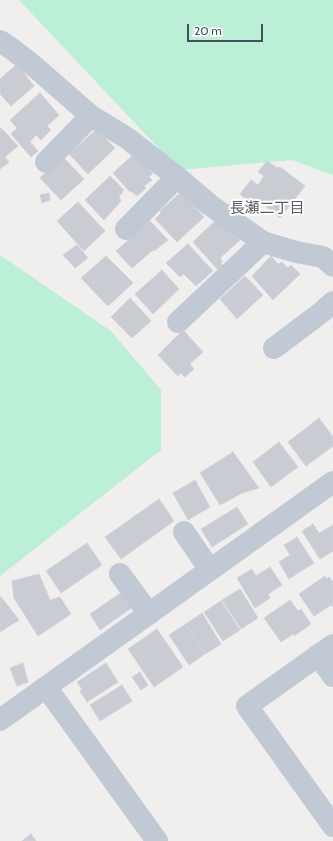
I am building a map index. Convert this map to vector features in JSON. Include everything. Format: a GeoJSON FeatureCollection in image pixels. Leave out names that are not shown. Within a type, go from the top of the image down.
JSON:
{"type":"FeatureCollection","features":[{"type":"Feature","properties":{"kind":"street"},"geometry":{"type":"LineString","coordinates":[[4,50],[35,67],[91,116],[127,138],[210,205],[263,242],[296,252],[323,257],[333,266]]}},
{"type":"Feature","properties":{"kind":"street"},"geometry":{"type":"LineString","coordinates":[[46,162],[91,116]]}},
{"type":"Feature","properties":{"kind":"street"},"geometry":{"type":"LineString","coordinates":[[126,229],[177,177]]}},
{"type":"Feature","properties":{"kind":"street"},"geometry":{"type":"LineString","coordinates":[[178,322],[263,242]]}},
{"type":"Feature","properties":{"kind":"street"},"geometry":{"type":"LineString","coordinates":[[274,348],[333,302]]}},
{"type":"Feature","properties":{"kind":"street"},"geometry":{"type":"LineString","coordinates":[[0,720],[333,482]]}},
{"type":"Feature","properties":{"kind":"street"},"geometry":{"type":"LineString","coordinates":[[184,532],[210,570]]}},
{"type":"Feature","properties":{"kind":"street"},"geometry":{"type":"LineString","coordinates":[[120,574],[149,614]]}},
{"type":"Feature","properties":{"kind":"street"},"geometry":{"type":"LineString","coordinates":[[333,676],[326,650],[247,706],[333,826]]}},
{"type":"Feature","properties":{"kind":"street"},"geometry":{"type":"LineString","coordinates":[[46,687],[157,841]]}},
{"type":"Feature","properties":{"kind":"green space"},"geometry":{"type":"Polygon","coordinates":[[[19,0],[333,0],[333,175],[292,160],[179,170],[19,0]]]}},
{"type":"Feature","properties":{"kind":"green space"},"geometry":{"type":"Polygon","coordinates":[[[0,255],[111,331],[161,390],[161,450],[0,576],[0,255]]]}},
{"type":"Feature","properties":{"kind":"building"},"geometry":{"type":"Polygon","coordinates":[[[17,64],[34,86],[11,106],[0,94],[0,79],[17,64]]]}},
{"type":"Feature","properties":{"kind":"building"},"geometry":{"type":"Polygon","coordinates":[[[40,93],[59,115],[47,126],[51,130],[41,140],[36,135],[30,142],[38,151],[31,157],[11,134],[17,128],[10,120],[40,93]]]}},
{"type":"Feature","properties":{"kind":"building"},"geometry":{"type":"Polygon","coordinates":[[[1,128],[18,146],[5,157],[9,162],[0,169],[0,129],[1,128]]]}},
{"type":"Feature","properties":{"kind":"building"},"geometry":{"type":"Polygon","coordinates":[[[97,129],[115,148],[88,174],[69,154],[97,129]]]}},
{"type":"Feature","properties":{"kind":"building"},"geometry":{"type":"Polygon","coordinates":[[[135,153],[153,173],[149,177],[152,180],[144,186],[146,188],[137,196],[131,191],[130,192],[113,173],[135,153]]]}},
{"type":"Feature","properties":{"kind":"building"},"geometry":{"type":"Polygon","coordinates":[[[63,157],[84,179],[61,200],[40,178],[63,157]]]}},
{"type":"Feature","properties":{"kind":"building"},"geometry":{"type":"Polygon","coordinates":[[[267,161],[277,168],[280,167],[305,186],[280,218],[259,201],[255,206],[240,194],[251,180],[258,185],[264,176],[258,172],[267,161]]]}},
{"type":"Feature","properties":{"kind":"building"},"geometry":{"type":"Polygon","coordinates":[[[110,176],[124,190],[122,190],[123,192],[119,197],[121,201],[104,220],[85,200],[110,176]]]}},
{"type":"Feature","properties":{"kind":"building"},"geometry":{"type":"Polygon","coordinates":[[[181,192],[204,217],[177,242],[155,219],[161,213],[160,211],[181,192]]]}},
{"type":"Feature","properties":{"kind":"building"},"geometry":{"type":"Polygon","coordinates":[[[49,193],[50,200],[42,203],[40,195],[49,193]]]}},
{"type":"Feature","properties":{"kind":"building"},"geometry":{"type":"Polygon","coordinates":[[[78,202],[105,231],[84,251],[57,221],[78,202]]]}},
{"type":"Feature","properties":{"kind":"building"},"geometry":{"type":"Polygon","coordinates":[[[218,218],[240,240],[220,258],[223,266],[219,271],[193,242],[218,218]]]}},
{"type":"Feature","properties":{"kind":"building"},"geometry":{"type":"Polygon","coordinates":[[[150,221],[168,240],[154,251],[153,250],[132,268],[116,251],[150,221]]]}},
{"type":"Feature","properties":{"kind":"building"},"geometry":{"type":"Polygon","coordinates":[[[188,244],[213,271],[196,286],[184,274],[180,277],[166,263],[188,244]]]}},
{"type":"Feature","properties":{"kind":"building"},"geometry":{"type":"Polygon","coordinates":[[[77,245],[88,258],[75,268],[63,255],[77,245]]]}},
{"type":"Feature","properties":{"kind":"building"},"geometry":{"type":"Polygon","coordinates":[[[106,256],[133,283],[108,306],[81,278],[106,256]]]}},
{"type":"Feature","properties":{"kind":"building"},"geometry":{"type":"Polygon","coordinates":[[[271,256],[278,264],[282,262],[288,268],[291,265],[300,274],[273,300],[252,276],[271,256]]]}},
{"type":"Feature","properties":{"kind":"building"},"geometry":{"type":"Polygon","coordinates":[[[162,270],[179,289],[153,314],[135,294],[162,270]]]}},
{"type":"Feature","properties":{"kind":"building"},"geometry":{"type":"Polygon","coordinates":[[[245,276],[263,295],[237,319],[220,299],[245,276]]]}},
{"type":"Feature","properties":{"kind":"building"},"geometry":{"type":"Polygon","coordinates":[[[130,298],[151,321],[132,338],[111,317],[130,298]]]}},
{"type":"Feature","properties":{"kind":"building"},"geometry":{"type":"Polygon","coordinates":[[[183,330],[203,352],[190,364],[194,369],[185,377],[180,373],[178,376],[158,355],[183,330]]]}},
{"type":"Feature","properties":{"kind":"building"},"geometry":{"type":"Polygon","coordinates":[[[319,418],[333,437],[333,446],[306,466],[288,442],[319,418]]]}},
{"type":"Feature","properties":{"kind":"building"},"geometry":{"type":"Polygon","coordinates":[[[279,442],[298,467],[271,487],[253,462],[279,442]]]}},
{"type":"Feature","properties":{"kind":"building"},"geometry":{"type":"Polygon","coordinates":[[[233,452],[259,488],[242,493],[220,505],[200,473],[233,452]]]}},
{"type":"Feature","properties":{"kind":"building"},"geometry":{"type":"Polygon","coordinates":[[[195,480],[210,507],[188,520],[173,493],[195,480]]]}},
{"type":"Feature","properties":{"kind":"building"},"geometry":{"type":"Polygon","coordinates":[[[159,499],[174,521],[121,559],[105,537],[159,499]]]}},
{"type":"Feature","properties":{"kind":"building"},"geometry":{"type":"Polygon","coordinates":[[[237,507],[248,524],[212,547],[201,529],[237,507]]]}},
{"type":"Feature","properties":{"kind":"building"},"geometry":{"type":"Polygon","coordinates":[[[313,524],[319,533],[333,525],[333,551],[320,559],[302,531],[313,524]]]}},
{"type":"Feature","properties":{"kind":"building"},"geometry":{"type":"Polygon","coordinates":[[[297,537],[314,563],[289,579],[279,562],[290,555],[284,545],[297,537]]]}},
{"type":"Feature","properties":{"kind":"building"},"geometry":{"type":"Polygon","coordinates":[[[87,543],[102,565],[61,593],[46,571],[87,543]]]}},
{"type":"Feature","properties":{"kind":"building"},"geometry":{"type":"Polygon","coordinates":[[[270,567],[282,585],[268,594],[270,598],[255,608],[237,578],[252,569],[256,576],[270,567]]]}},
{"type":"Feature","properties":{"kind":"building"},"geometry":{"type":"Polygon","coordinates":[[[39,574],[50,600],[60,597],[71,614],[38,636],[14,598],[12,581],[39,574]]]}},
{"type":"Feature","properties":{"kind":"building"},"geometry":{"type":"Polygon","coordinates":[[[325,576],[327,579],[329,577],[333,582],[333,607],[331,605],[314,616],[299,594],[325,576]]]}},
{"type":"Feature","properties":{"kind":"building"},"geometry":{"type":"Polygon","coordinates":[[[240,589],[258,618],[241,629],[222,600],[240,589]]]}},
{"type":"Feature","properties":{"kind":"building"},"geometry":{"type":"Polygon","coordinates":[[[122,592],[133,607],[100,630],[90,614],[122,592]]]}},
{"type":"Feature","properties":{"kind":"building"},"geometry":{"type":"Polygon","coordinates":[[[0,597],[19,620],[0,632],[0,597]]]}},
{"type":"Feature","properties":{"kind":"building"},"geometry":{"type":"Polygon","coordinates":[[[290,600],[298,611],[301,609],[311,624],[294,636],[293,634],[281,642],[264,618],[290,600]]]}},
{"type":"Feature","properties":{"kind":"building"},"geometry":{"type":"Polygon","coordinates":[[[221,601],[240,630],[223,641],[204,612],[221,601]]]}},
{"type":"Feature","properties":{"kind":"building"},"geometry":{"type":"Polygon","coordinates":[[[202,613],[221,644],[205,654],[186,624],[202,613]]]}},
{"type":"Feature","properties":{"kind":"building"},"geometry":{"type":"Polygon","coordinates":[[[186,624],[205,654],[189,665],[169,635],[186,624]]]}},
{"type":"Feature","properties":{"kind":"building"},"geometry":{"type":"Polygon","coordinates":[[[157,629],[183,667],[154,687],[128,649],[157,629]]]}},
{"type":"Feature","properties":{"kind":"building"},"geometry":{"type":"Polygon","coordinates":[[[23,663],[28,682],[17,686],[10,668],[23,663]]]}},
{"type":"Feature","properties":{"kind":"building"},"geometry":{"type":"Polygon","coordinates":[[[106,663],[118,682],[87,702],[80,691],[82,689],[77,682],[106,663]]]}},
{"type":"Feature","properties":{"kind":"building"},"geometry":{"type":"Polygon","coordinates":[[[140,672],[148,685],[141,690],[132,677],[140,672]]]}},
{"type":"Feature","properties":{"kind":"building"},"geometry":{"type":"Polygon","coordinates":[[[122,685],[132,701],[100,721],[90,705],[122,685]]]}},
{"type":"Feature","properties":{"kind":"building"},"geometry":{"type":"Polygon","coordinates":[[[31,834],[36,841],[22,841],[31,834]]]}},
{"type":"Feature","properties":{"kind":"district","name":"長瀬二丁目"},"geometry":{"type":"Point","coordinates":[267,209]}}]}
